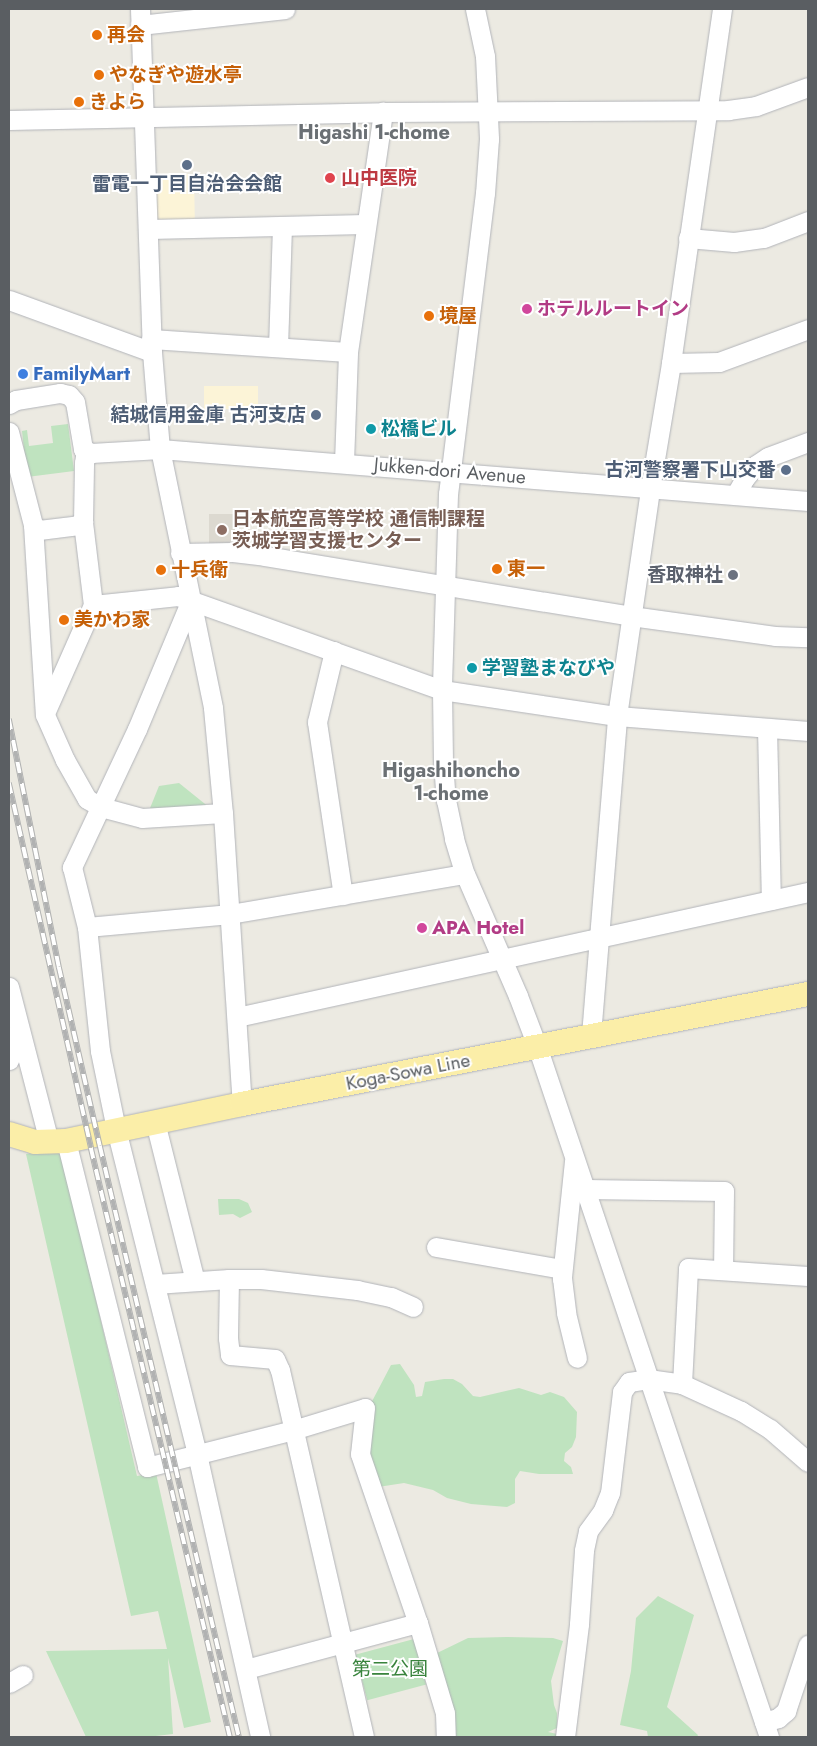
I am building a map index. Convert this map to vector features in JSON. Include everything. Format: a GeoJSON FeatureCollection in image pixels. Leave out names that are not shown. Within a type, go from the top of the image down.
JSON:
{"type":"FeatureCollection","features":[{"type":"Feature","properties":{"kind":"main road","name":"Koga-Sowa Line"},"geometry":{"type":"LineString","coordinates":[[9,1134],[35,1142],[57,1141],[808,994]]}},
{"type":"Feature","properties":{"kind":"street"},"geometry":{"type":"LineString","coordinates":[[242,1104],[223,813],[213,708],[160,449],[151,346],[145,117],[140,17],[286,9]]}},
{"type":"Feature","properties":{"kind":"street"},"geometry":{"type":"LineString","coordinates":[[475,9],[485,56],[489,113],[486,183],[450,471],[442,690],[442,761],[446,800],[454,839],[465,874],[537,1046],[767,1730],[786,1711],[808,1645]]}},
{"type":"Feature","properties":{"kind":"street"},"geometry":{"type":"LineString","coordinates":[[591,1035],[617,716],[650,488],[671,363],[722,9]]}},
{"type":"Feature","properties":{"kind":"street"},"geometry":{"type":"LineString","coordinates":[[9,120],[383,112],[489,113],[707,110],[750,108],[808,87]]}},
{"type":"Feature","properties":{"kind":"street"},"geometry":{"type":"LineString","coordinates":[[344,462],[348,352],[383,112]]}},
{"type":"Feature","properties":{"kind":"street"},"geometry":{"type":"LineString","coordinates":[[688,238],[734,242],[764,238],[808,221]]}},
{"type":"Feature","properties":{"kind":"street"},"geometry":{"type":"LineString","coordinates":[[148,229],[366,224]]}},
{"type":"Feature","properties":{"kind":"street"},"geometry":{"type":"LineString","coordinates":[[278,347],[282,226]]}},
{"type":"Feature","properties":{"kind":"street"},"geometry":{"type":"LineString","coordinates":[[9,300],[151,346],[278,347],[348,352]]}},
{"type":"Feature","properties":{"kind":"street"},"geometry":{"type":"LineString","coordinates":[[671,363],[719,362],[808,329]]}},
{"type":"Feature","properties":{"kind":"street"},"geometry":{"type":"LineString","coordinates":[[9,403],[16,400],[60,393],[69,395],[75,402],[83,449],[91,453],[85,457],[84,463],[83,522],[93,605],[45,715]]}},
{"type":"Feature","properties":{"kind":"street"},"geometry":{"type":"LineString","coordinates":[[9,432],[33,526],[45,715],[65,760],[87,798],[100,807],[142,818],[223,813]]}},
{"type":"Feature","properties":{"kind":"street"},"geometry":{"type":"LineString","coordinates":[[736,494],[745,478],[756,465],[768,457],[808,442]]}},
{"type":"Feature","properties":{"kind":"street","name":"Jukken-dori Avenue"},"geometry":{"type":"LineString","coordinates":[[91,453],[160,449],[344,462],[808,501]]}},
{"type":"Feature","properties":{"kind":"street"},"geometry":{"type":"LineString","coordinates":[[33,526],[39,530],[77,525],[83,522]]}},
{"type":"Feature","properties":{"kind":"street"},"geometry":{"type":"LineString","coordinates":[[180,552],[233,552],[265,556],[631,616],[775,636],[808,637]]}},
{"type":"Feature","properties":{"kind":"street"},"geometry":{"type":"LineString","coordinates":[[93,605],[178,596],[442,690],[617,716],[808,731]]}},
{"type":"Feature","properties":{"kind":"street"},"geometry":{"type":"LineString","coordinates":[[191,600],[137,729],[72,867],[87,927],[100,1052],[116,1129],[197,1454],[260,1737]]}},
{"type":"Feature","properties":{"kind":"street"},"geometry":{"type":"LineString","coordinates":[[334,651],[317,722],[343,895]]}},
{"type":"Feature","properties":{"kind":"street"},"geometry":{"type":"LineString","coordinates":[[767,728],[771,900]]}},
{"type":"Feature","properties":{"kind":"street"},"geometry":{"type":"LineString","coordinates":[[87,927],[230,914],[465,874]]}},
{"type":"Feature","properties":{"kind":"street"},"geometry":{"type":"LineString","coordinates":[[237,1016],[600,939],[808,892]]}},
{"type":"Feature","properties":{"kind":"street"},"geometry":{"type":"LineString","coordinates":[[9,987],[19,1028],[57,1141],[147,1467],[293,1430],[365,1408],[360,1454],[418,1623],[445,1713],[446,1737]]}},
{"type":"Feature","properties":{"kind":"street"},"geometry":{"type":"LineString","coordinates":[[784,999],[808,1008]]}},
{"type":"Feature","properties":{"kind":"street"},"geometry":{"type":"LineString","coordinates":[[9,1060],[19,1028]]}},
{"type":"Feature","properties":{"kind":"street"},"geometry":{"type":"LineString","coordinates":[[155,1122],[195,1281]]}},
{"type":"Feature","properties":{"kind":"street"},"geometry":{"type":"LineString","coordinates":[[575,1158],[562,1269],[564,1303],[577,1358]]}},
{"type":"Feature","properties":{"kind":"street"},"geometry":{"type":"LineString","coordinates":[[585,1189],[724,1191],[723,1270]]}},
{"type":"Feature","properties":{"kind":"street"},"geometry":{"type":"LineString","coordinates":[[436,1247],[562,1269]]}},
{"type":"Feature","properties":{"kind":"street"},"geometry":{"type":"LineString","coordinates":[[682,1384],[688,1268],[808,1276]]}},
{"type":"Feature","properties":{"kind":"street"},"geometry":{"type":"LineString","coordinates":[[155,1284],[229,1278],[261,1279],[357,1290],[391,1296],[413,1307]]}},
{"type":"Feature","properties":{"kind":"street"},"geometry":{"type":"LineString","coordinates":[[229,1278],[228,1338],[230,1355],[275,1359],[280,1370],[364,1737]]}},
{"type":"Feature","properties":{"kind":"street"},"geometry":{"type":"LineString","coordinates":[[565,1737],[578,1624],[584,1550],[588,1531],[603,1510],[610,1493],[622,1392],[629,1382],[648,1379],[682,1384],[742,1411],[770,1429],[808,1462]]}},
{"type":"Feature","properties":{"kind":"street"},"geometry":{"type":"LineString","coordinates":[[246,1669],[418,1623]]}},
{"type":"Feature","properties":{"kind":"shaded area"},"geometry":{"type":"Polygon","coordinates":[[[194,174],[195,224],[151,225],[150,175],[194,174]]]}},
{"type":"Feature","properties":{"kind":"shaded area"},"geometry":{"type":"Polygon","coordinates":[[[204,386],[258,386],[258,409],[204,409],[204,386]]]}},
{"type":"Feature","properties":{"kind":"shaded area","name":"日本航空高等学校 通信制課程 茨城学習支援センター"},"geometry":{"type":"Polygon","coordinates":[[[209,514],[235,514],[235,546],[209,546],[209,514]]]}},
{"type":"Feature","properties":{"kind":"green space"},"geometry":{"type":"Polygon","coordinates":[[[68,424],[74,471],[27,477],[22,431],[27,430],[29,446],[53,443],[51,426],[68,424]]]}},
{"type":"Feature","properties":{"kind":"green space"},"geometry":{"type":"Polygon","coordinates":[[[179,783],[210,808],[148,813],[159,786],[179,783]]]}},
{"type":"Feature","properties":{"kind":"green space"},"geometry":{"type":"Polygon","coordinates":[[[61,1149],[137,1476],[156,1473],[211,1722],[184,1728],[168,1658],[173,1734],[147,1737],[86,1737],[46,1651],[167,1649],[158,1611],[131,1616],[26,1154],[61,1149]]]}},
{"type":"Feature","properties":{"kind":"green space"},"geometry":{"type":"Polygon","coordinates":[[[218,1199],[239,1199],[248,1203],[252,1212],[240,1218],[233,1214],[219,1215],[218,1199]]]}},
{"type":"Feature","properties":{"kind":"green space"},"geometry":{"type":"Polygon","coordinates":[[[400,1364],[414,1385],[416,1397],[422,1396],[425,1382],[453,1379],[462,1384],[473,1396],[480,1397],[519,1388],[541,1395],[550,1392],[564,1397],[577,1412],[576,1437],[572,1447],[565,1453],[564,1461],[571,1467],[573,1474],[539,1474],[520,1471],[515,1479],[515,1503],[507,1507],[471,1504],[447,1498],[433,1490],[404,1483],[378,1487],[366,1459],[368,1409],[391,1365],[400,1364]]]}},
{"type":"Feature","properties":{"kind":"green space"},"geometry":{"type":"Polygon","coordinates":[[[658,1596],[694,1615],[667,1707],[698,1735],[697,1737],[648,1737],[647,1731],[620,1725],[631,1671],[636,1618],[658,1596]]]}},
{"type":"Feature","properties":{"kind":"green space"},"geometry":{"type":"Polygon","coordinates":[[[468,1638],[553,1638],[563,1641],[551,1681],[557,1713],[557,1728],[548,1732],[557,1734],[557,1737],[450,1737],[433,1655],[468,1638]]]}},
{"type":"Feature","properties":{"kind":"green space","name":"第二公園"},"geometry":{"type":"Polygon","coordinates":[[[414,1639],[426,1684],[367,1700],[355,1655],[414,1639]]]}},
{"type":"Feature","properties":{"kind":"railway"},"geometry":{"type":"LineString","coordinates":[[9,719],[59,967],[239,1737]]}},
{"type":"Feature","properties":{"kind":"railway"},"geometry":{"type":"LineString","coordinates":[[9,783],[91,1148],[230,1737]]}},
{"type":"Feature","properties":{"kind":"place","name":"再会"},"geometry":{"type":"Point","coordinates":[97,35]}},
{"type":"Feature","properties":{"kind":"place","name":"やなぎや遊水亭"},"geometry":{"type":"Point","coordinates":[99,75]}},
{"type":"Feature","properties":{"kind":"place","name":"きよら"},"geometry":{"type":"Point","coordinates":[79,102]}},
{"type":"Feature","properties":{"kind":"place","name":"雷電一丁目自治会会館"},"geometry":{"type":"Point","coordinates":[187,165]}},
{"type":"Feature","properties":{"kind":"place","name":"山中医院"},"geometry":{"type":"Point","coordinates":[330,178]}},
{"type":"Feature","properties":{"kind":"place","name":"ホテルルートイン"},"geometry":{"type":"Point","coordinates":[527,309]}},
{"type":"Feature","properties":{"kind":"place","name":"境屋"},"geometry":{"type":"Point","coordinates":[429,316]}},
{"type":"Feature","properties":{"kind":"place","name":"FamilyMart"},"geometry":{"type":"Point","coordinates":[23,374]}},
{"type":"Feature","properties":{"kind":"place","name":"結城信用金庫 古河支店"},"geometry":{"type":"Point","coordinates":[316,415]}},
{"type":"Feature","properties":{"kind":"place","name":"松橋ビル"},"geometry":{"type":"Point","coordinates":[371,429]}},
{"type":"Feature","properties":{"kind":"place","name":"古河警察署下山交番"},"geometry":{"type":"Point","coordinates":[786,470]}},
{"type":"Feature","properties":{"kind":"place","name":"日本航空高等学校 通信制課程 茨城学習支援センター"},"geometry":{"type":"Point","coordinates":[222,530]}},
{"type":"Feature","properties":{"kind":"place","name":"東一"},"geometry":{"type":"Point","coordinates":[497,569]}},
{"type":"Feature","properties":{"kind":"place","name":"十兵衛"},"geometry":{"type":"Point","coordinates":[161,570]}},
{"type":"Feature","properties":{"kind":"place","name":"香取神社"},"geometry":{"type":"Point","coordinates":[733,575]}},
{"type":"Feature","properties":{"kind":"place","name":"美かわ家"},"geometry":{"type":"Point","coordinates":[64,620]}},
{"type":"Feature","properties":{"kind":"place","name":"学習塾まなびや"},"geometry":{"type":"Point","coordinates":[472,668]}},
{"type":"Feature","properties":{"kind":"place","name":"APA Hotel"},"geometry":{"type":"Point","coordinates":[422,928]}},
{"type":"Feature","properties":{"kind":"district","name":"Higashi 1-chome"},"geometry":{"type":"Point","coordinates":[374,132]}},
{"type":"Feature","properties":{"kind":"district","name":"Higashihoncho 1-chome"},"geometry":{"type":"Point","coordinates":[451,782]}}]}
